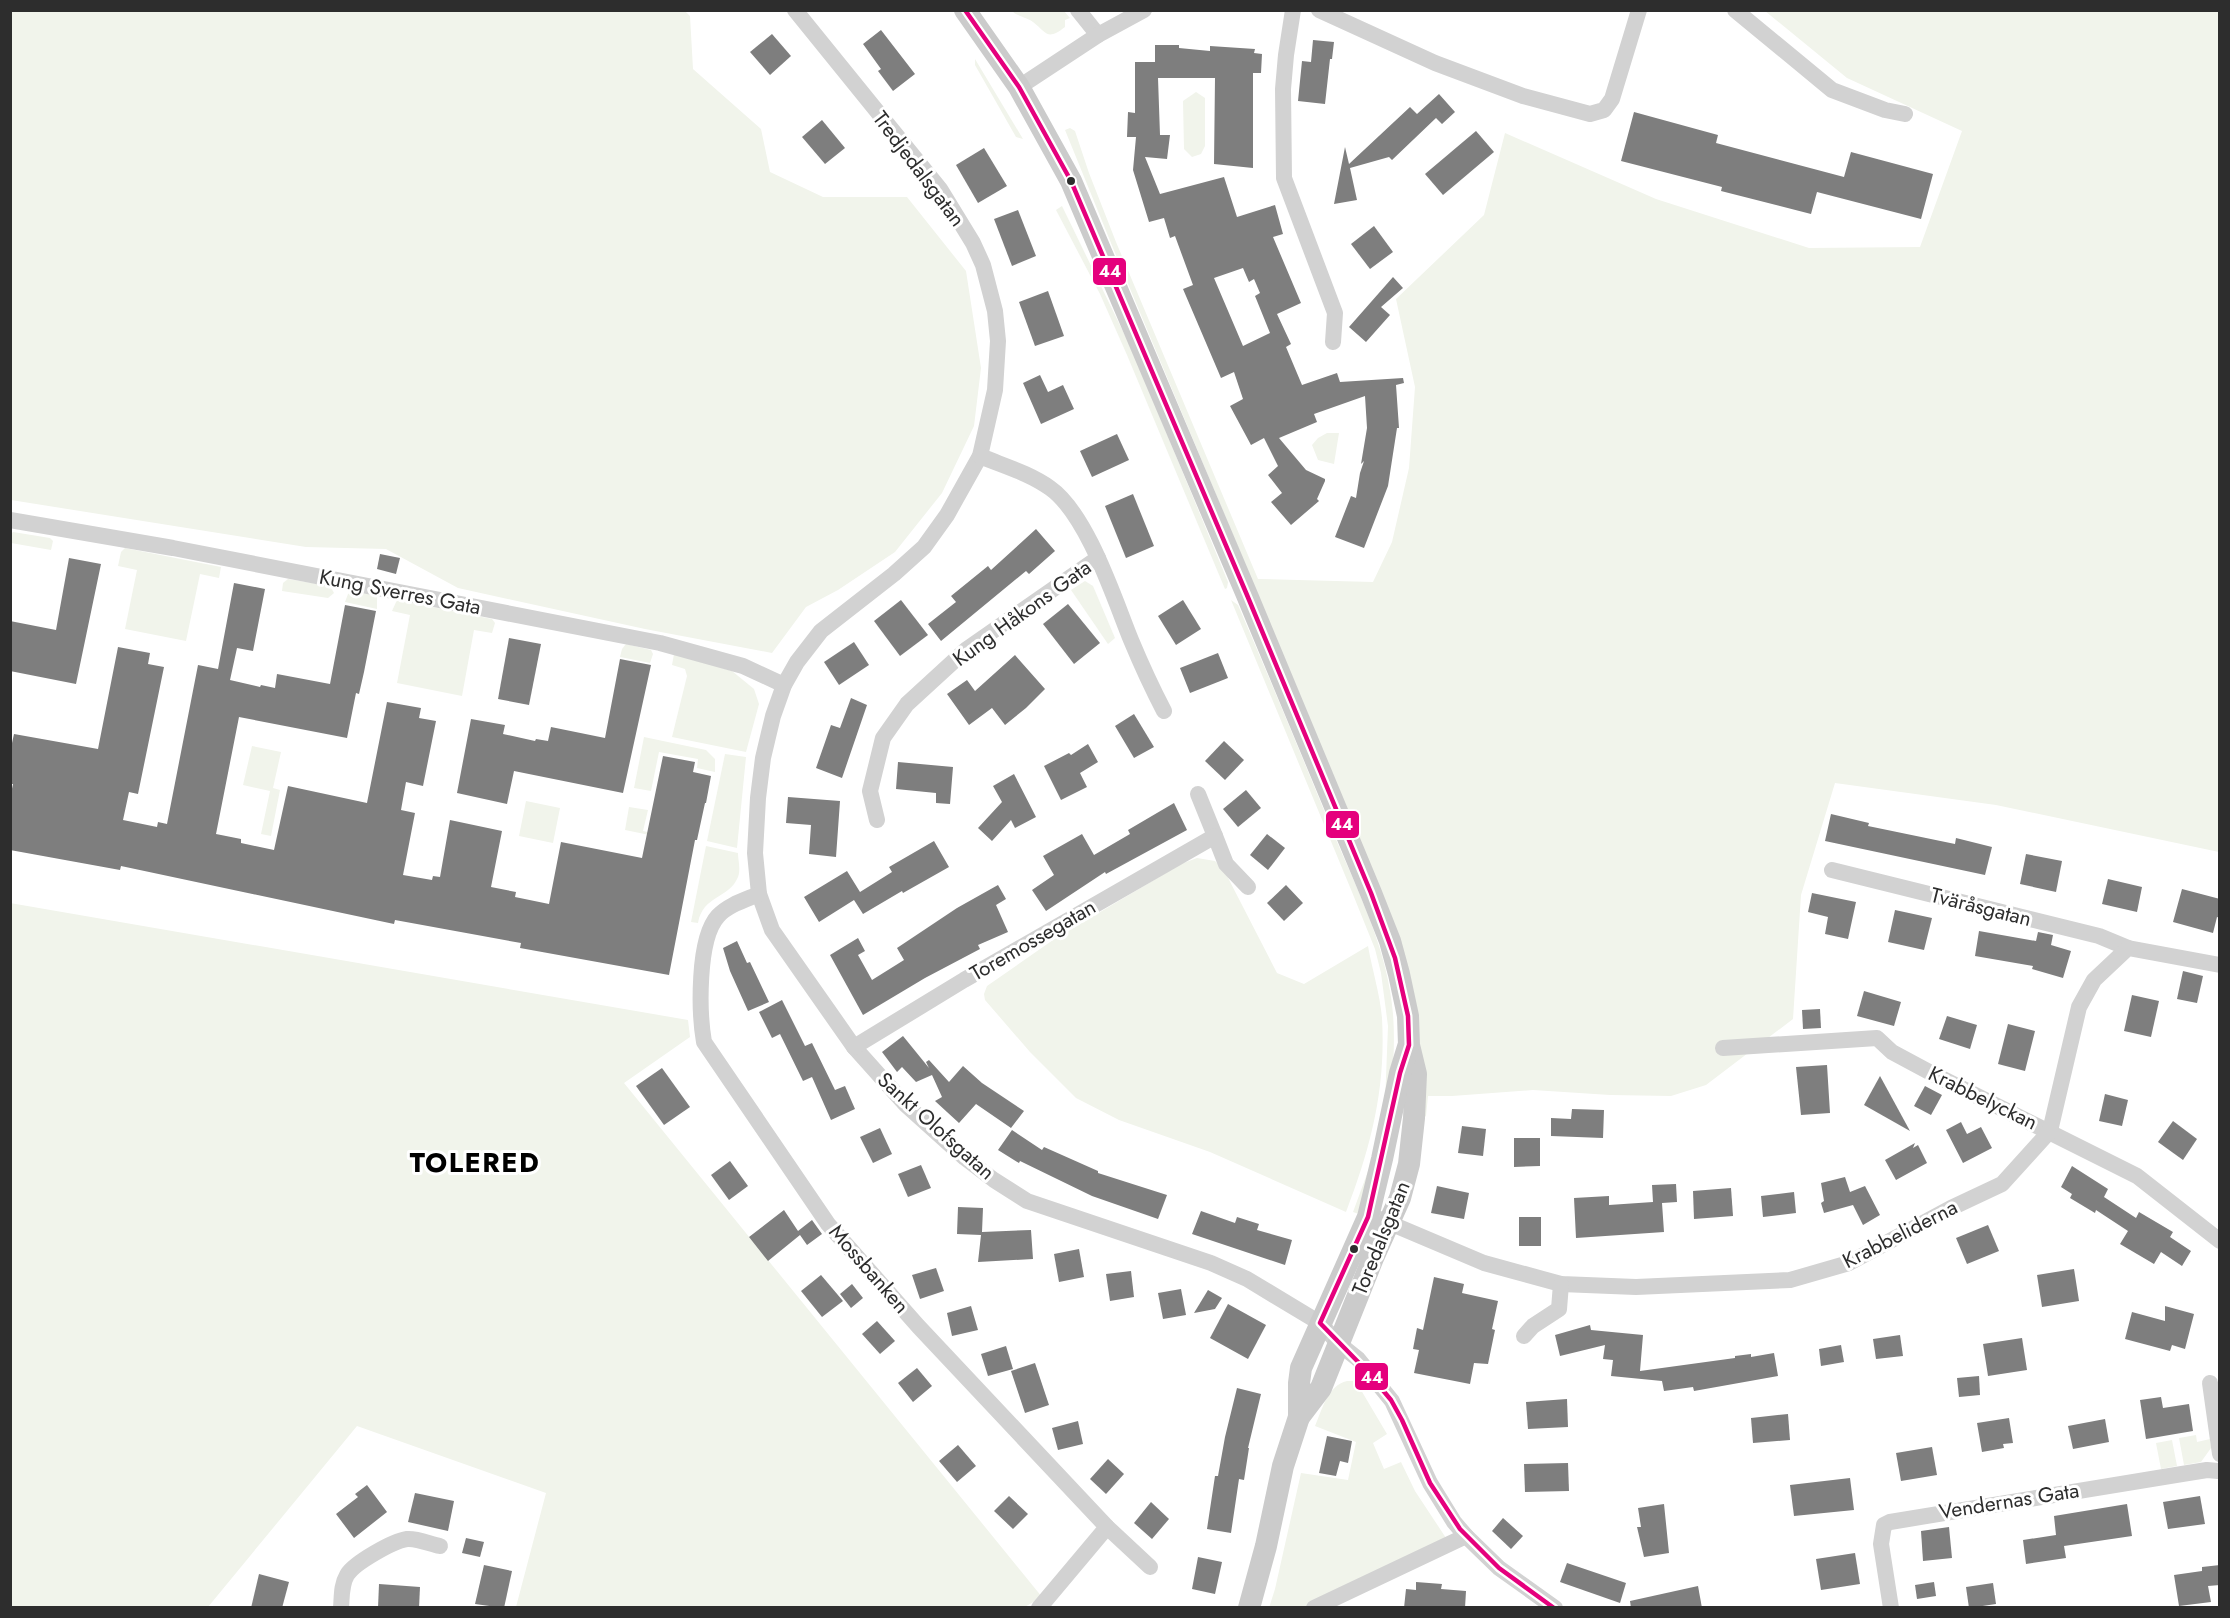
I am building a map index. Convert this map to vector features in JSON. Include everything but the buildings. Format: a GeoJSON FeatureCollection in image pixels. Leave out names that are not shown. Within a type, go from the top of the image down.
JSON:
{"type":"FeatureCollection","features":[{"type":"Feature","properties":{"kind":"street","name":"Tredjedalsgatan"},"geometry":{"type":"LineString","coordinates":[[795,10],[940,189],[973,243],[983,265],[995,311],[998,341],[995,390],[980,456]]}},
{"type":"Feature","properties":{"kind":"street","name":"Toredalsgatan"},"geometry":{"type":"LineString","coordinates":[[965,10],[1019,87],[1071,181],[1371,893],[1390,941],[1399,974],[1408,1016],[1408,1045],[1416,1074],[1409,1164],[1400,1198],[1321,1388],[1299,1417]]}},
{"type":"Feature","properties":{"kind":"street"},"geometry":{"type":"LineString","coordinates":[[1078,10],[1098,35]]}},
{"type":"Feature","properties":{"kind":"street"},"geometry":{"type":"LineString","coordinates":[[1293,10],[1283,89],[1284,178],[1335,313],[1333,342]]}},
{"type":"Feature","properties":{"kind":"street"},"geometry":{"type":"LineString","coordinates":[[1319,10],[1435,63],[1523,96],[1590,114],[1604,110],[1612,99],[1639,10]]}},
{"type":"Feature","properties":{"kind":"street"},"geometry":{"type":"LineString","coordinates":[[1735,10],[1832,90],[1886,110],[1905,114]]}},
{"type":"Feature","properties":{"kind":"street"},"geometry":{"type":"LineString","coordinates":[[1019,87],[1098,35],[1140,11]]}},
{"type":"Feature","properties":{"kind":"street","name":"Kung Håkons Gata"},"geometry":{"type":"LineString","coordinates":[[980,456],[1026,473],[1052,489],[1074,514],[1098,558],[1139,658],[1164,711]]}},
{"type":"Feature","properties":{"kind":"street","name":"Sankt Olofsgatan"},"geometry":{"type":"LineString","coordinates":[[980,456],[947,515],[924,547],[894,574],[821,631],[797,662],[784,685],[773,716],[763,758],[755,853],[759,894],[772,930],[854,1047],[905,1104],[965,1158],[994,1180],[1027,1200],[1211,1263],[1247,1279],[1320,1323],[1338,1343],[1358,1359],[1392,1401],[1430,1483],[1454,1522],[1499,1568],[1555,1608]]}},
{"type":"Feature","properties":{"kind":"street","name":"Kung Sverres Gata"},"geometry":{"type":"LineString","coordinates":[[10,520],[172,548],[660,643],[743,666],[784,685]]}},
{"type":"Feature","properties":{"kind":"street","name":"Kung Håkons Gata"},"geometry":{"type":"LineString","coordinates":[[877,820],[870,790],[883,738],[908,704],[967,649],[1098,558]]}},
{"type":"Feature","properties":{"kind":"street"},"geometry":{"type":"LineString","coordinates":[[1198,794],[1226,864],[1248,887]]}},
{"type":"Feature","properties":{"kind":"street","name":"Toremossegatan"},"geometry":{"type":"LineString","coordinates":[[854,1047],[964,980],[1215,836]]}},
{"type":"Feature","properties":{"kind":"street","name":"Tväråsgatan"},"geometry":{"type":"LineString","coordinates":[[1832,870],[2099,936],[2128,948]]}},
{"type":"Feature","properties":{"kind":"street","name":"Mossbanken"},"geometry":{"type":"LineString","coordinates":[[759,894],[733,905],[719,915],[708,931],[702,970],[700,1011],[704,1042],[828,1224],[879,1283],[1107,1527],[1150,1567]]}},
{"type":"Feature","properties":{"kind":"street"},"geometry":{"type":"LineString","coordinates":[[2128,948],[2220,965]]}},
{"type":"Feature","properties":{"kind":"street","name":"Krabbeliderna"},"geometry":{"type":"LineString","coordinates":[[1368,1217],[1390,1222],[1484,1263],[1561,1284],[1636,1287],[1790,1280],[1849,1263],[1951,1208],[2002,1184],[2050,1131],[2079,1007],[2094,980],[2128,948]]}},
{"type":"Feature","properties":{"kind":"street","name":"Krabbelyckan"},"geometry":{"type":"LineString","coordinates":[[1723,1048],[1877,1038],[1892,1052],[1933,1074],[2137,1176],[2220,1241]]}},
{"type":"Feature","properties":{"kind":"street","name":"Toredalsgatan"},"geometry":{"type":"LineString","coordinates":[[1249,1608],[1266,1546],[1283,1466],[1299,1417],[1301,1368],[1368,1217],[1408,1045]]}},
{"type":"Feature","properties":{"kind":"street"},"geometry":{"type":"LineString","coordinates":[[1524,1336],[1533,1326],[1559,1310],[1561,1284]]}},
{"type":"Feature","properties":{"kind":"street"},"geometry":{"type":"LineString","coordinates":[[2210,1383],[2220,1454]]}},
{"type":"Feature","properties":{"kind":"street","name":"Vendernas Gata"},"geometry":{"type":"LineString","coordinates":[[1891,1608],[1881,1544],[1884,1525],[1890,1522],[2219,1469]]}},
{"type":"Feature","properties":{"kind":"street"},"geometry":{"type":"LineString","coordinates":[[1039,1608],[1107,1527]]}},
{"type":"Feature","properties":{"kind":"street"},"geometry":{"type":"LineString","coordinates":[[1314,1608],[1466,1536]]}},
{"type":"Feature","properties":{"kind":"street"},"geometry":{"type":"LineString","coordinates":[[341,1608],[345,1578],[351,1569],[379,1551],[399,1541],[410,1539],[440,1546]]}},
{"type":"Feature","properties":{"kind":"shaded area"},"geometry":{"type":"Polygon","coordinates":[[[10,11],[685,11],[690,16],[693,69],[761,129],[770,172],[823,197],[907,197],[966,271],[981,368],[974,426],[942,493],[895,552],[838,590],[806,607],[772,653],[645,629],[458,588],[386,549],[306,547],[11,500],[10,11]]]}},
{"type":"Feature","properties":{"kind":"shaded area"},"geometry":{"type":"Polygon","coordinates":[[[1012,11],[1064,11],[1070,18],[1065,20],[1065,27],[1054,34],[1048,34],[1030,20],[1012,11]]]}},
{"type":"Feature","properties":{"kind":"shaded area"},"geometry":{"type":"Polygon","coordinates":[[[1765,11],[2219,11],[2219,852],[1996,805],[1835,783],[1801,895],[1793,1019],[1706,1085],[1671,1096],[1533,1090],[1428,1096],[1426,1116],[1423,1118],[1422,1078],[1317,736],[1065,130],[1070,128],[1075,131],[1116,242],[1258,579],[1373,582],[1392,542],[1409,468],[1415,387],[1396,299],[1484,215],[1505,133],[1656,199],[1809,248],[1920,247],[1962,131],[1847,78],[1765,11]]]}},
{"type":"Feature","properties":{"kind":"shaded area"},"geometry":{"type":"Polygon","coordinates":[[[975,59],[1023,139],[1016,137],[975,65],[975,59]]]}},
{"type":"Feature","properties":{"kind":"shaded area"},"geometry":{"type":"Polygon","coordinates":[[[1196,92],[1205,98],[1205,146],[1201,154],[1192,157],[1184,149],[1183,101],[1196,92]]]}},
{"type":"Feature","properties":{"kind":"shaded area"},"geometry":{"type":"Polygon","coordinates":[[[1062,206],[1133,352],[1228,582],[1225,589],[1100,294],[1056,210],[1062,206]]]}},
{"type":"Feature","properties":{"kind":"shaded area"},"geometry":{"type":"Polygon","coordinates":[[[1327,433],[1339,433],[1334,464],[1318,460],[1312,445],[1327,433]]]}},
{"type":"Feature","properties":{"kind":"shaded area"},"geometry":{"type":"Polygon","coordinates":[[[13,532],[50,538],[53,541],[51,550],[11,543],[13,532]]]}},
{"type":"Feature","properties":{"kind":"shaded area"},"geometry":{"type":"Polygon","coordinates":[[[125,548],[221,567],[219,578],[200,574],[186,641],[125,629],[137,570],[118,566],[121,552],[125,548]]]}},
{"type":"Feature","properties":{"kind":"shaded area"},"geometry":{"type":"Polygon","coordinates":[[[288,579],[330,586],[334,593],[328,598],[282,591],[283,583],[288,579]]]}},
{"type":"Feature","properties":{"kind":"shaded area"},"geometry":{"type":"Polygon","coordinates":[[[1085,581],[1093,586],[1115,638],[1108,644],[1071,590],[1085,581]]]}},
{"type":"Feature","properties":{"kind":"shaded area"},"geometry":{"type":"Polygon","coordinates":[[[354,591],[377,596],[377,609],[345,602],[348,594],[354,591]]]}},
{"type":"Feature","properties":{"kind":"shaded area"},"geometry":{"type":"Polygon","coordinates":[[[397,600],[492,619],[495,623],[492,633],[474,630],[462,696],[397,683],[410,615],[392,611],[397,600]]]}},
{"type":"Feature","properties":{"kind":"shaded area"},"geometry":{"type":"Polygon","coordinates":[[[1231,600],[1238,605],[1363,901],[1379,945],[1390,991],[1394,1039],[1391,1090],[1376,1167],[1362,1215],[1353,1212],[1375,1152],[1385,1103],[1388,1026],[1381,973],[1375,949],[1231,600]]]}},
{"type":"Feature","properties":{"kind":"shaded area"},"geometry":{"type":"Polygon","coordinates":[[[626,644],[651,650],[653,654],[650,663],[620,657],[626,644]]]}},
{"type":"Feature","properties":{"kind":"shaded area"},"geometry":{"type":"Polygon","coordinates":[[[674,654],[732,671],[754,689],[759,704],[746,752],[672,737],[687,676],[685,669],[672,665],[674,654]]]}},
{"type":"Feature","properties":{"kind":"shaded area"},"geometry":{"type":"Polygon","coordinates":[[[644,737],[706,750],[715,759],[715,772],[697,768],[698,759],[659,752],[651,791],[634,788],[644,737]]]}},
{"type":"Feature","properties":{"kind":"shaded area"},"geometry":{"type":"Polygon","coordinates":[[[252,746],[281,752],[273,788],[280,790],[271,836],[261,834],[270,791],[243,785],[252,746]]]}},
{"type":"Feature","properties":{"kind":"shaded area"},"geometry":{"type":"Polygon","coordinates":[[[725,754],[746,757],[737,848],[707,841],[725,754]]]}},
{"type":"Feature","properties":{"kind":"shaded area"},"geometry":{"type":"Polygon","coordinates":[[[526,801],[560,808],[553,843],[519,836],[526,801]]]}},
{"type":"Feature","properties":{"kind":"shaded area"},"geometry":{"type":"Polygon","coordinates":[[[629,807],[648,810],[643,831],[684,840],[684,842],[625,830],[629,807]]]}},
{"type":"Feature","properties":{"kind":"shaded area"},"geometry":{"type":"Polygon","coordinates":[[[706,846],[738,853],[739,874],[729,890],[705,907],[698,923],[691,922],[706,846]]]}},
{"type":"Feature","properties":{"kind":"shaded area"},"geometry":{"type":"Polygon","coordinates":[[[1197,858],[1215,861],[1224,870],[1277,973],[1304,984],[1368,946],[1380,1000],[1382,1069],[1369,1141],[1346,1212],[1210,1152],[1119,1120],[1076,1098],[1030,1052],[985,1000],[984,994],[987,986],[1053,940],[1181,864],[1197,858]]]}},
{"type":"Feature","properties":{"kind":"shaded area"},"geometry":{"type":"Polygon","coordinates":[[[10,903],[688,1020],[690,1037],[624,1083],[1042,1597],[1023,1608],[516,1607],[546,1493],[357,1426],[208,1607],[11,1607],[10,903]]]}},
{"type":"Feature","properties":{"kind":"shaded area"},"geometry":{"type":"Polygon","coordinates":[[[1353,1381],[1358,1385],[1387,1434],[1373,1443],[1384,1469],[1401,1462],[1415,1491],[1446,1538],[1304,1607],[1269,1608],[1301,1473],[1348,1480],[1356,1442],[1315,1426],[1330,1393],[1340,1383],[1353,1381]]]}},
{"type":"Feature","properties":{"kind":"shaded area"},"geometry":{"type":"Polygon","coordinates":[[[2196,1435],[2197,1442],[2210,1439],[2211,1448],[2201,1462],[2184,1465],[2179,1438],[2196,1435]]]}},
{"type":"Feature","properties":{"kind":"shaded area"},"geometry":{"type":"Polygon","coordinates":[[[2172,1440],[2177,1466],[2161,1469],[2156,1443],[2172,1440]]]}},
{"type":"Feature","properties":{"kind":"transit line","name":"44"},"geometry":{"type":"LineString","coordinates":[[965,10],[1019,87],[1071,181],[1247,595],[1371,893],[1395,958],[1408,1016],[1409,1045],[1400,1073],[1368,1217],[1320,1323],[1366,1370],[1391,1400],[1430,1483],[1460,1529],[1499,1568],[1554,1608]]}},
{"type":"Feature","properties":{"kind":"district","name":"TOLERED"},"geometry":{"type":"Point","coordinates":[475,1162]}}]}
